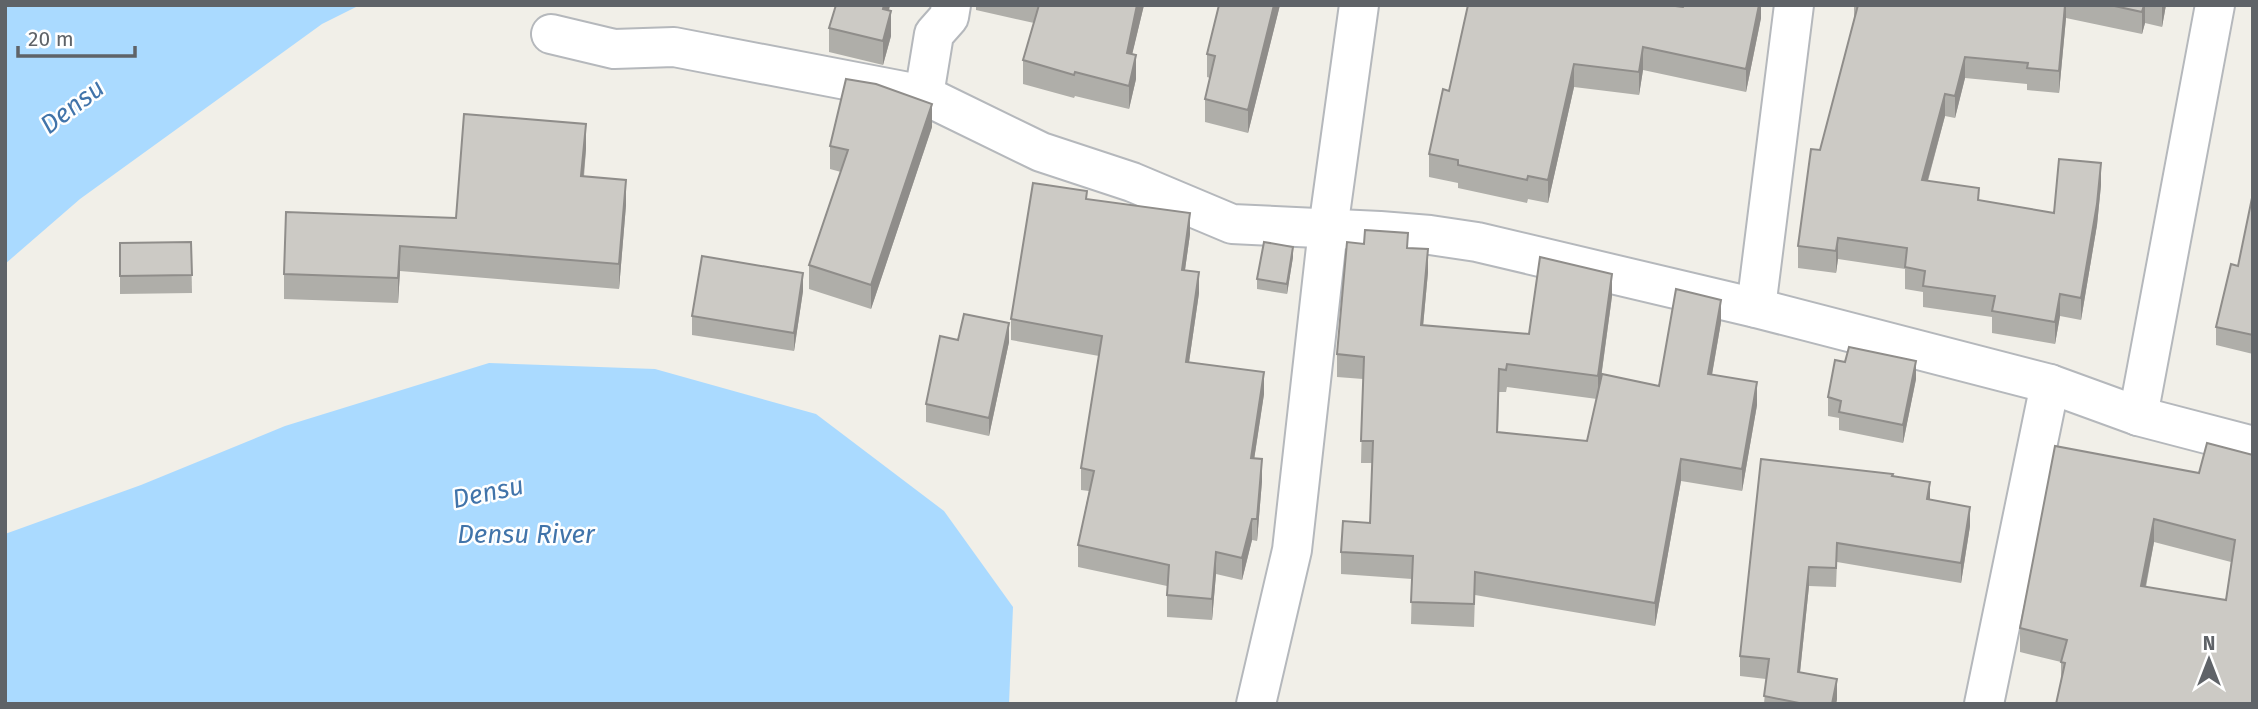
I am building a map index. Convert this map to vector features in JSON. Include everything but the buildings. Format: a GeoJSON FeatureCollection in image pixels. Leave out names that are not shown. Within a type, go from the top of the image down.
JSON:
{"type":"FeatureCollection","features":[{"type":"Feature","properties":{"kind":"street"},"geometry":{"type":"LineString","coordinates":[[924,95],[934,34],[949,17],[951,5]]}},
{"type":"Feature","properties":{"kind":"street"},"geometry":{"type":"LineString","coordinates":[[1256,704],[1292,550],[1328,229],[1359,5]]}},
{"type":"Feature","properties":{"kind":"street"},"geometry":{"type":"LineString","coordinates":[[1756,308],[1794,5]]}},
{"type":"Feature","properties":{"kind":"street"},"geometry":{"type":"LineString","coordinates":[[2138,416],[2215,5]]}},
{"type":"Feature","properties":{"kind":"street"},"geometry":{"type":"LineString","coordinates":[[551,34],[614,49],[674,47],[924,95],[1041,152],[1132,182],[1232,224],[1430,235],[1477,242],[1756,308],[2050,384],[2138,416],[2253,446]]}},
{"type":"Feature","properties":{"kind":"street"},"geometry":{"type":"LineString","coordinates":[[1984,704],[2050,384]]}},
{"type":"Feature","properties":{"kind":"water","name":"Densu"},"geometry":{"type":"Polygon","coordinates":[[[5,5],[360,5],[322,24],[80,199],[5,264],[5,5]]]}},
{"type":"Feature","properties":{"kind":"water","name":"Densu River"},"geometry":{"type":"Polygon","coordinates":[[[489,363],[655,369],[816,414],[944,511],[1013,607],[1009,704],[5,704],[5,534],[141,485],[285,426],[489,363]]]}}]}
